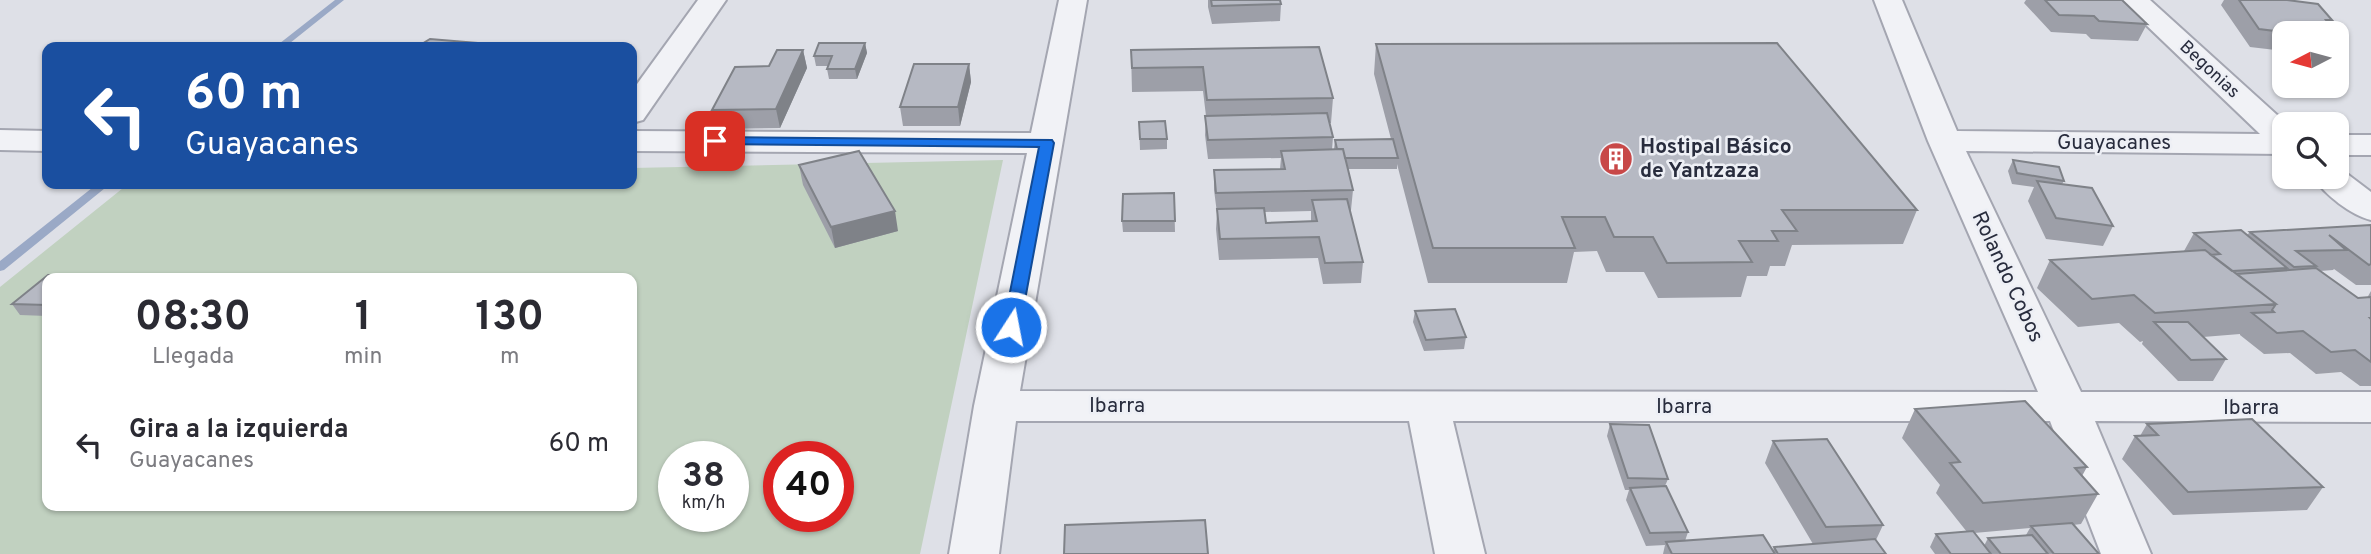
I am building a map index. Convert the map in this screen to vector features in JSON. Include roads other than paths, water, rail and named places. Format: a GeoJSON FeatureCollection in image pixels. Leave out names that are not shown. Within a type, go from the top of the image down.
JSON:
{"type":"FeatureCollection","features":[{"type":"Feature","properties":{"kind":"street"},"geometry":{"type":"LineString","coordinates":[[637,106],[712,0]]}},
{"type":"Feature","properties":{"kind":"street"},"geometry":{"type":"LineString","coordinates":[[974,554],[996,406],[1073,0]]}},
{"type":"Feature","properties":{"kind":"street","name":"Rolando Cobos"},"geometry":{"type":"LineString","coordinates":[[1888,0],[1945,142],[2067,408],[2126,554]]}},
{"type":"Feature","properties":{"kind":"street","name":"Begonias"},"geometry":{"type":"LineString","coordinates":[[2134,0],[2272,131]]}},
{"type":"Feature","properties":{"kind":"street"},"geometry":{"type":"LineString","coordinates":[[0,140],[42,141]]}},
{"type":"Feature","properties":{"kind":"street"},"geometry":{"type":"LineString","coordinates":[[637,141],[1047,143]]}},
{"type":"Feature","properties":{"kind":"street","name":"Guayacanes"},"geometry":{"type":"LineString","coordinates":[[1945,142],[2272,142]]}},
{"type":"Feature","properties":{"kind":"street"},"geometry":{"type":"LineString","coordinates":[[2349,145],[2371,145]]}},
{"type":"Feature","properties":{"kind":"street"},"geometry":{"type":"LineString","coordinates":[[2345,189],[2371,209]]}},
{"type":"Feature","properties":{"kind":"street","name":"Ibarra"},"geometry":{"type":"LineString","coordinates":[[996,406],[2371,407]]}},
{"type":"Feature","properties":{"kind":"street"},"geometry":{"type":"LineString","coordinates":[[1427,407],[1460,554]]}},
{"type":"Feature","properties":{"kind":"waterway"},"geometry":{"type":"LineString","coordinates":[[285,42],[340,0]]}},
{"type":"Feature","properties":{"kind":"waterway"},"geometry":{"type":"LineString","coordinates":[[0,267],[98,189]]}},
{"type":"Feature","properties":{"kind":"place","name":"Hostipal Básico de Yantzaza"},"geometry":{"type":"Point","coordinates":[1616,159]}}]}
